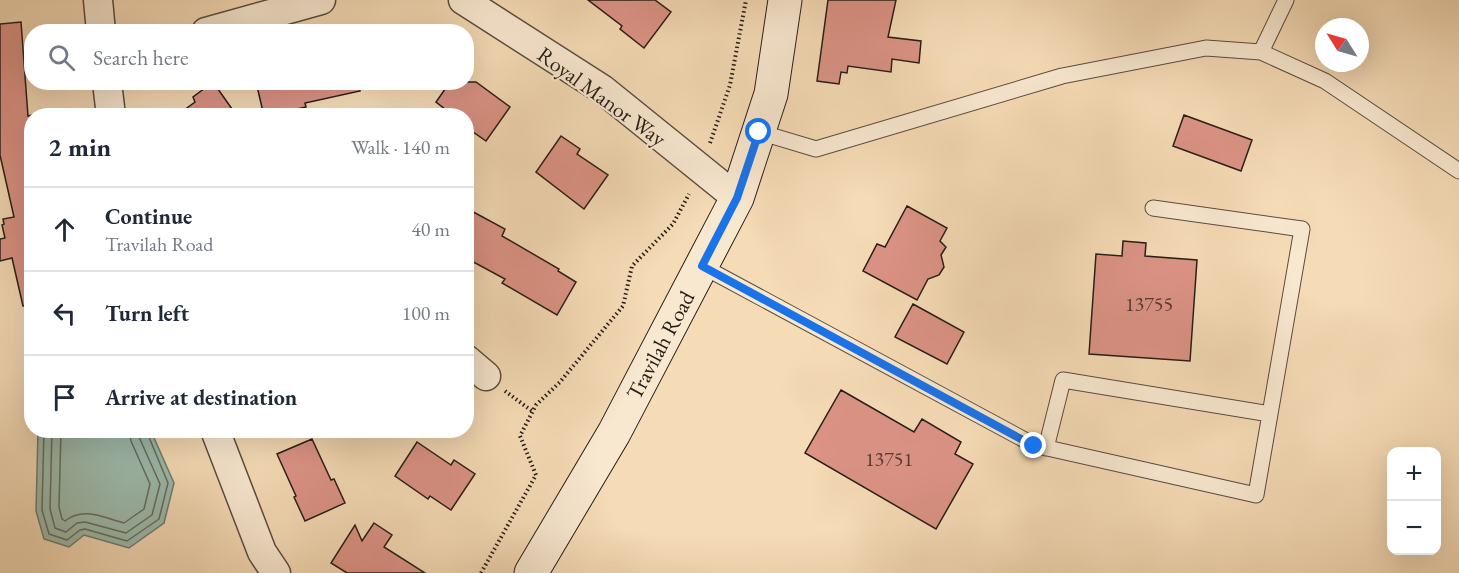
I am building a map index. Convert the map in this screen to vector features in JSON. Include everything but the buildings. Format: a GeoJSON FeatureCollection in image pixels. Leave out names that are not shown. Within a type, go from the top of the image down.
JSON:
{"type":"FeatureCollection","features":[{"type":"Feature","properties":{"kind":"main road","name":"Travilah Road"},"geometry":{"type":"LineString","coordinates":[[531,573],[614,433],[737,198],[771,94],[785,0]]}},
{"type":"Feature","properties":{"kind":"street"},"geometry":{"type":"LineString","coordinates":[[98,0],[100,24]]}},
{"type":"Feature","properties":{"kind":"street"},"geometry":{"type":"LineString","coordinates":[[235,24],[321,0]]}},
{"type":"Feature","properties":{"kind":"street","name":"Royal Manor Way"},"geometry":{"type":"LineString","coordinates":[[463,0],[602,89],[737,198]]}},
{"type":"Feature","properties":{"kind":"street"},"geometry":{"type":"LineString","coordinates":[[108,90],[110,108]]}},
{"type":"Feature","properties":{"kind":"street"},"geometry":{"type":"LineString","coordinates":[[217,438],[262,552],[276,573]]}},
{"type":"Feature","properties":{"kind":"lane"},"geometry":{"type":"LineString","coordinates":[[1261,52],[1286,0]]}},
{"type":"Feature","properties":{"kind":"lane"},"geometry":{"type":"LineString","coordinates":[[759,132],[816,149],[1062,76],[1206,48],[1261,52],[1325,81],[1459,171]]}},
{"type":"Feature","properties":{"kind":"lane"},"geometry":{"type":"LineString","coordinates":[[702,266],[1034,446],[1256,495],[1302,229],[1153,208]]}},
{"type":"Feature","properties":{"kind":"lane"},"geometry":{"type":"LineString","coordinates":[[1046,448],[1063,380],[1270,414]]}},
{"type":"Feature","properties":{"kind":"path"},"geometry":{"type":"LineString","coordinates":[[481,573],[536,475],[520,436],[536,405],[560,382],[623,306],[632,266],[673,224],[701,169],[730,85],[746,0]]}},
{"type":"Feature","properties":{"kind":"water"},"geometry":{"type":"Polygon","coordinates":[[[38,438],[154,438],[174,483],[164,523],[129,548],[84,535],[69,547],[44,539],[36,511],[38,438]]]}},
{"type":"Feature","properties":{"kind":"route"},"geometry":{"type":"LineString","coordinates":[[759,132],[737,198],[702,266],[1034,446]]}}]}
